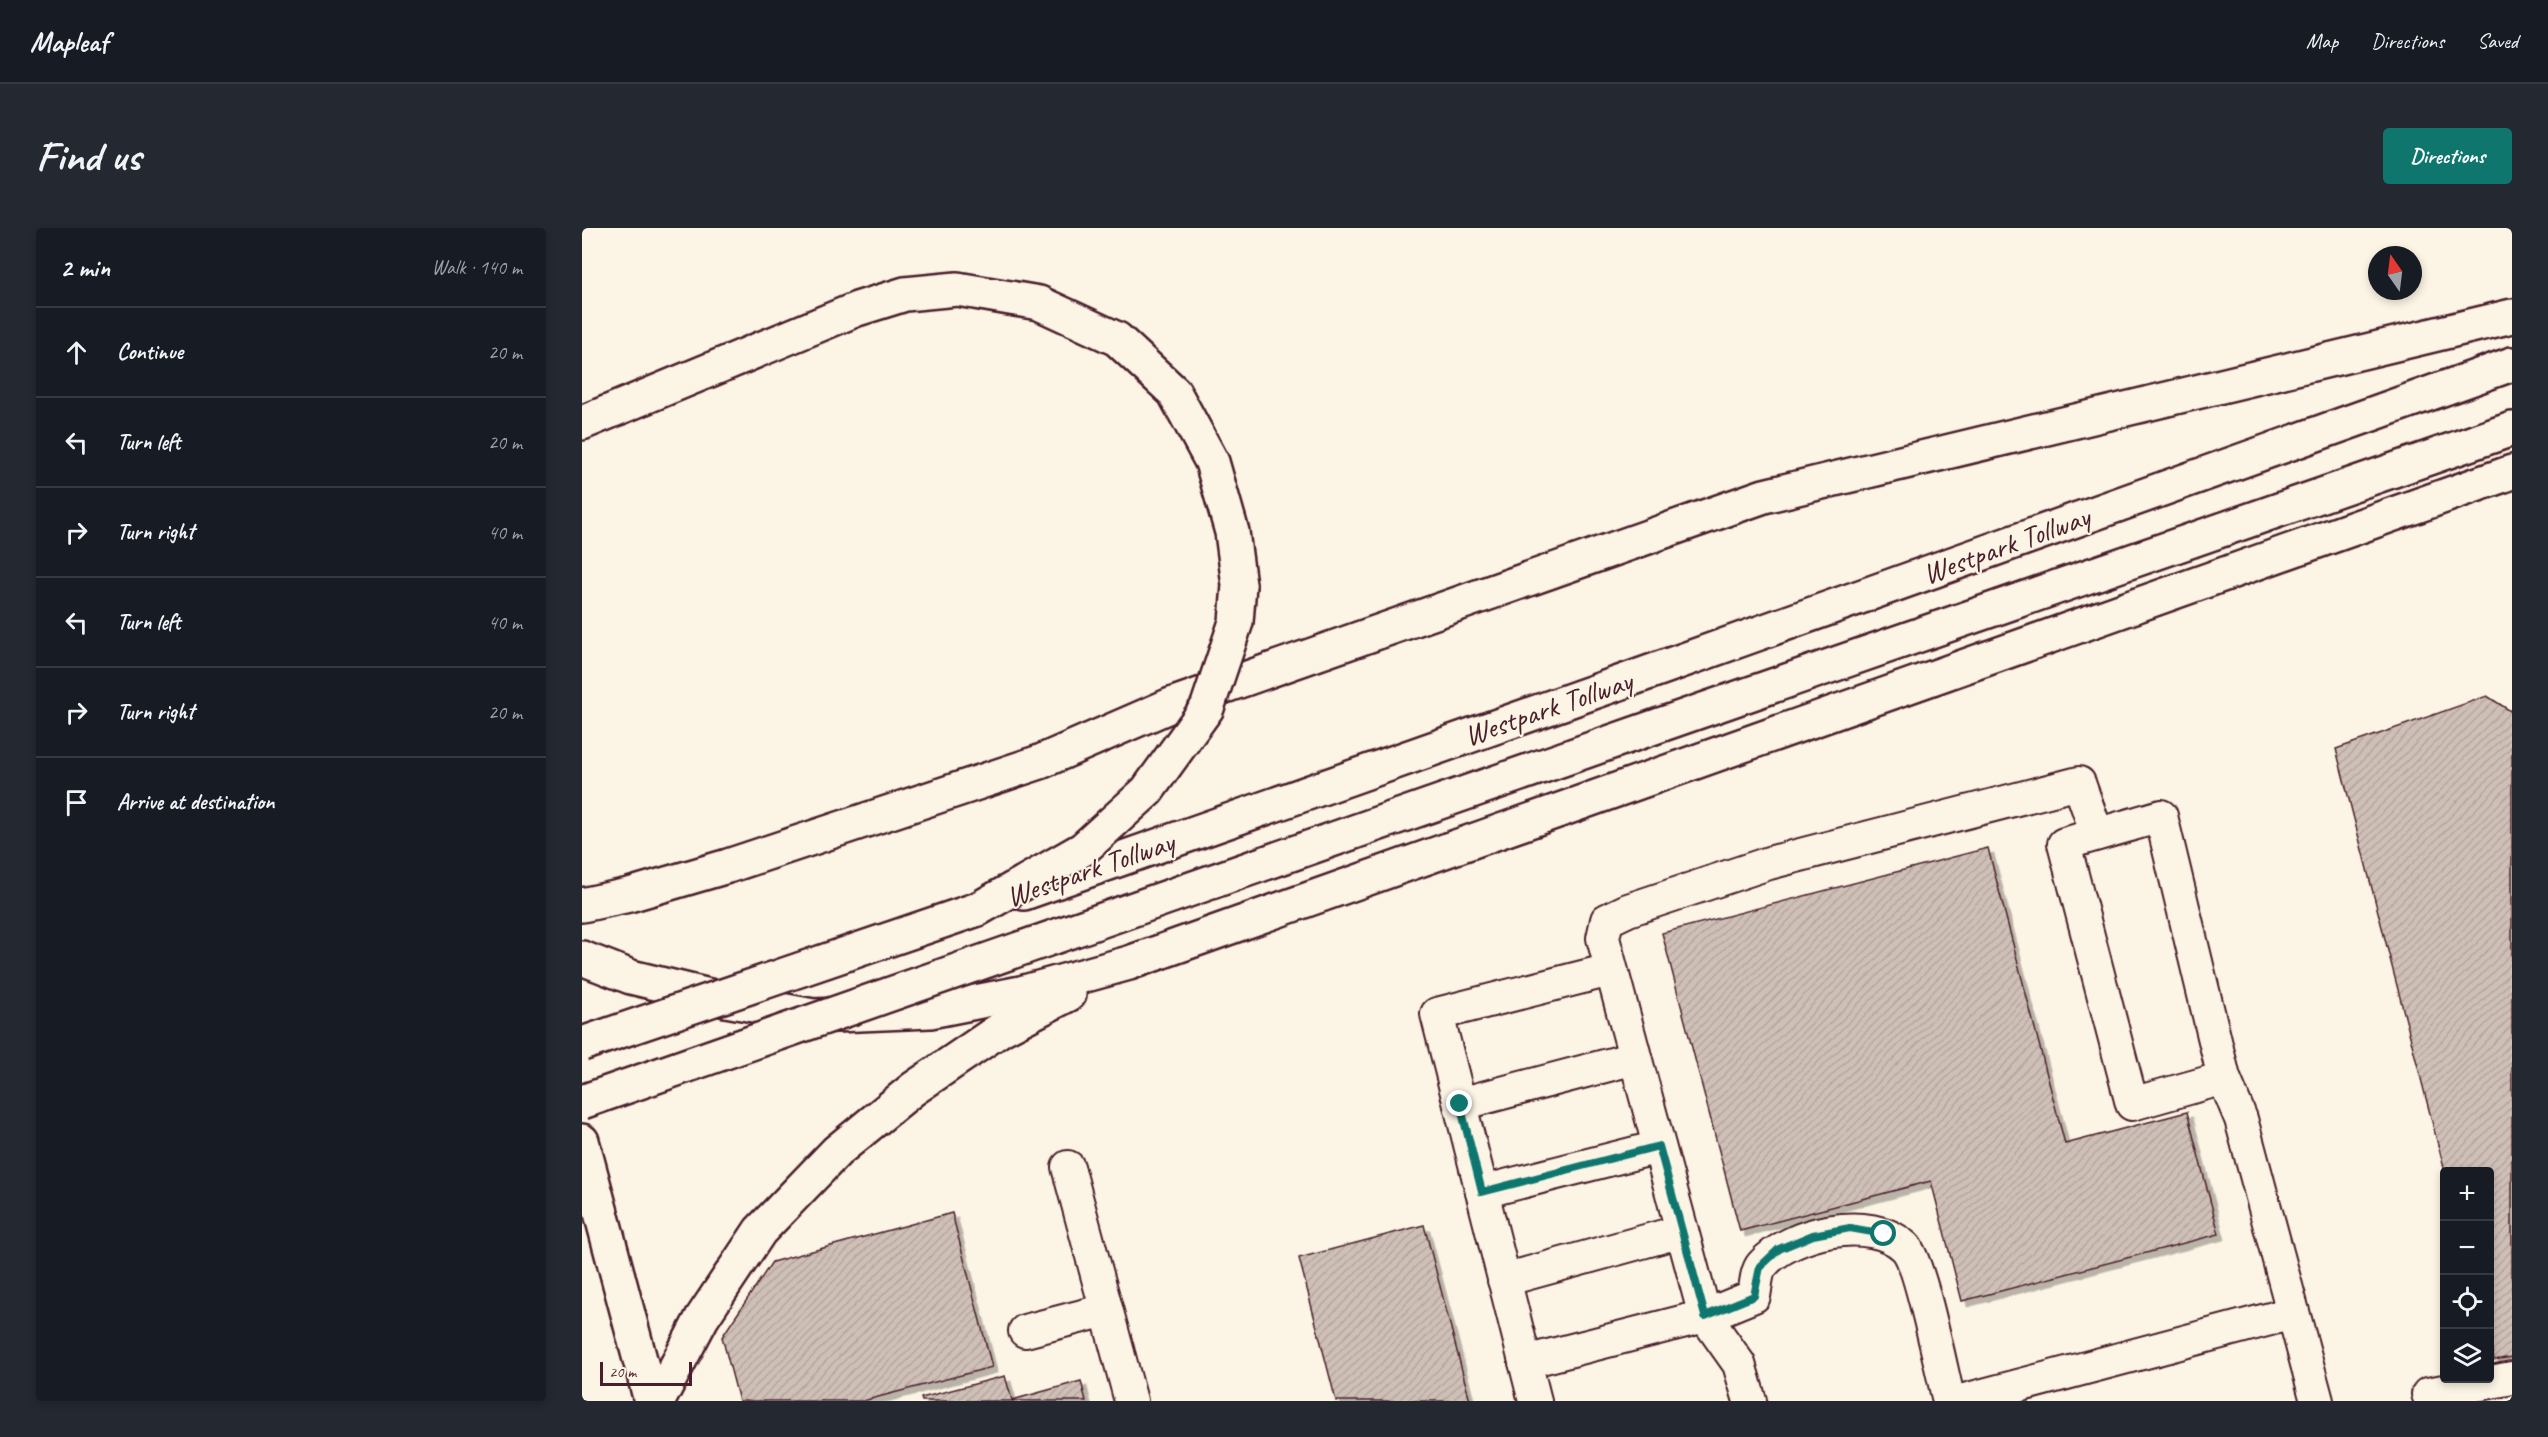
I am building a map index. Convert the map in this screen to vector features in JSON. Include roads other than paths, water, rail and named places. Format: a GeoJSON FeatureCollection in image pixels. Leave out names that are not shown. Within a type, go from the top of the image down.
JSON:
{"type":"FeatureCollection","features":[{"type":"Feature","properties":{"kind":"main road"},"geometry":{"type":"LineString","coordinates":[[582,423],[857,309],[905,294],[957,289],[1039,303],[1117,339],[1174,392],[1212,462],[1232,532],[1239,585],[1236,622],[1207,708],[1147,791],[1083,849],[978,909]]}},
{"type":"Feature","properties":{"kind":"main road"},"geometry":{"type":"LineString","coordinates":[[582,905],[628,895],[728,866],[1040,762],[1171,705],[1764,496],[2512,316]]}},
{"type":"Feature","properties":{"kind":"main road","name":"Westpark Tollway"},"geometry":{"type":"LineString","coordinates":[[582,1044],[978,909],[2512,364]]}},
{"type":"Feature","properties":{"kind":"main road","name":"Westpark Tollway"},"geometry":{"type":"LineString","coordinates":[[582,1102],[2512,429]]}},
{"type":"Feature","properties":{"kind":"main road"},"geometry":{"type":"LineString","coordinates":[[582,958],[630,977],[726,1000],[813,1016],[930,1011],[1021,993],[1129,963],[2512,472]]}},
{"type":"Feature","properties":{"kind":"main road"},"geometry":{"type":"LineString","coordinates":[[658,1401],[702,1318],[760,1231],[837,1151],[913,1089],[1001,1029],[1129,963]]}},
{"type":"Feature","properties":{"kind":"main road"},"geometry":{"type":"LineString","coordinates":[[583,1149],[651,1401]]}},
{"type":"Feature","properties":{"kind":"lane"},"geometry":{"type":"LineString","coordinates":[[1750,1401],[1738,1364],[1705,1316],[1610,969],[1603,938],[1607,920],[1628,910],[1768,863],[2079,783],[2097,834]]}},
{"type":"Feature","properties":{"kind":"lane"},"geometry":{"type":"LineString","coordinates":[[2224,1078],[2132,1104],[2064,844],[2161,816],[2224,1078],[2241,1119],[2317,1401]]}},
{"type":"Feature","properties":{"kind":"lane"},"geometry":{"type":"LineString","coordinates":[[1535,1401],[1437,1014],[1610,969]]}},
{"type":"Feature","properties":{"kind":"lane"},"geometry":{"type":"LineString","coordinates":[[1460,1104],[1635,1058]]}},
{"type":"Feature","properties":{"kind":"lane"},"geometry":{"type":"LineString","coordinates":[[1482,1192],[1659,1146]]}},
{"type":"Feature","properties":{"kind":"lane"},"geometry":{"type":"LineString","coordinates":[[1068,1167],[1131,1401]]}},
{"type":"Feature","properties":{"kind":"lane"},"geometry":{"type":"LineString","coordinates":[[1526,1362],[1705,1316],[1754,1296],[1760,1267],[1779,1249],[1813,1235],[1850,1228],[1884,1234],[1906,1247],[1917,1270],[1949,1401]]}},
{"type":"Feature","properties":{"kind":"lane"},"geometry":{"type":"LineString","coordinates":[[1504,1280],[1682,1231]]}},
{"type":"Feature","properties":{"kind":"lane"},"geometry":{"type":"LineString","coordinates":[[1025,1331],[1106,1310]]}},
{"type":"Feature","properties":{"kind":"lane"},"geometry":{"type":"LineString","coordinates":[[1961,1401],[2294,1313]]}},
{"type":"Feature","properties":{"kind":"lane"},"geometry":{"type":"LineString","coordinates":[[2428,1394],[2512,1378]]}}]}
